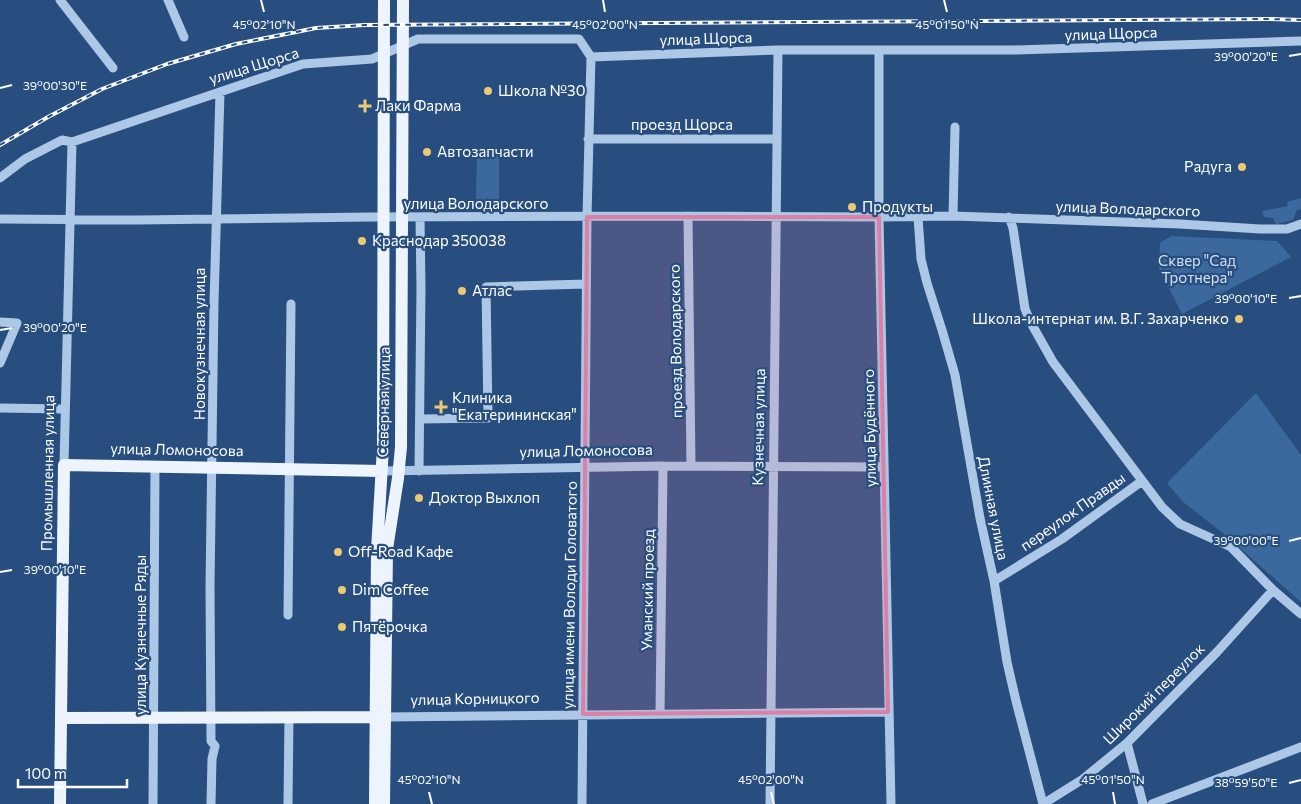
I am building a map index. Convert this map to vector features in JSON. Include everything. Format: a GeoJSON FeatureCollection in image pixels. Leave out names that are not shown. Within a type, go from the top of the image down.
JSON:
{"type":"FeatureCollection","features":[{"type":"Feature","properties":{"kind":"main road","name":"Северная улица"},"geometry":{"type":"LineString","coordinates":[[384,0],[382,471],[377,550],[384,804]]}},
{"type":"Feature","properties":{"kind":"main road","name":"Северная улица"},"geometry":{"type":"LineString","coordinates":[[375,804],[381,716],[387,549],[401,448],[403,0]]}},
{"type":"Feature","properties":{"kind":"main road","name":"улица Ломоносова"},"geometry":{"type":"LineString","coordinates":[[64,465],[382,471]]}},
{"type":"Feature","properties":{"kind":"main road","name":"Промышленная улица"},"geometry":{"type":"LineString","coordinates":[[60,804],[64,465]]}},
{"type":"Feature","properties":{"kind":"main road","name":"улица Корницкого"},"geometry":{"type":"LineString","coordinates":[[61,718],[381,716]]}},
{"type":"Feature","properties":{"kind":"street"},"geometry":{"type":"LineString","coordinates":[[60,0],[113,68]]}},
{"type":"Feature","properties":{"kind":"street"},"geometry":{"type":"LineString","coordinates":[[168,0],[184,37]]}},
{"type":"Feature","properties":{"kind":"street","name":"улица Щорса"},"geometry":{"type":"LineString","coordinates":[[0,178],[25,159],[62,140],[72,142],[303,64],[372,59],[418,39],[579,39],[591,57],[778,50],[1014,50],[1301,41]]}},
{"type":"Feature","properties":{"kind":"street","name":"Кузнечная улица"},"geometry":{"type":"LineString","coordinates":[[770,804],[772,465],[778,50]]}},
{"type":"Feature","properties":{"kind":"street","name":"улица Будённого"},"geometry":{"type":"LineString","coordinates":[[879,51],[879,217],[891,804]]}},
{"type":"Feature","properties":{"kind":"street","name":"улица имени Володи Головатого"},"geometry":{"type":"LineString","coordinates":[[582,804],[586,217],[591,57]]}},
{"type":"Feature","properties":{"kind":"street","name":"Новокузнечная улица"},"geometry":{"type":"LineString","coordinates":[[211,804],[214,746],[211,741],[210,586],[215,219],[220,92]]}},
{"type":"Feature","properties":{"kind":"street"},"geometry":{"type":"LineString","coordinates":[[953,216],[955,127]]}},
{"type":"Feature","properties":{"kind":"street","name":"проезд Щорса"},"geometry":{"type":"LineString","coordinates":[[588,139],[777,139]]}},
{"type":"Feature","properties":{"kind":"street","name":"Промышленная улица"},"geometry":{"type":"LineString","coordinates":[[64,465],[72,142]]}},
{"type":"Feature","properties":{"kind":"street","name":"проезд Володарского"},"geometry":{"type":"LineString","coordinates":[[688,216],[691,466]]}},
{"type":"Feature","properties":{"kind":"street","name":"улица Володарского"},"geometry":{"type":"LineString","coordinates":[[0,219],[953,216],[1260,229],[1287,229],[1301,224]]}},
{"type":"Feature","properties":{"kind":"street","name":"Длинная улица"},"geometry":{"type":"LineString","coordinates":[[918,217],[921,259],[954,374],[980,518],[994,581],[1010,677],[1043,804]]}},
{"type":"Feature","properties":{"kind":"street"},"geometry":{"type":"LineString","coordinates":[[1009,217],[1014,228],[1025,309],[1053,362],[1162,508],[1180,524],[1231,547],[1273,590],[1301,614]]}},
{"type":"Feature","properties":{"kind":"street"},"geometry":{"type":"LineString","coordinates":[[419,471],[420,218]]}},
{"type":"Feature","properties":{"kind":"street"},"geometry":{"type":"LineString","coordinates":[[420,419],[488,418],[486,287],[586,284]]}},
{"type":"Feature","properties":{"kind":"street"},"geometry":{"type":"LineString","coordinates":[[288,615],[291,304]]}},
{"type":"Feature","properties":{"kind":"street"},"geometry":{"type":"LineString","coordinates":[[0,322],[17,323],[0,363]]}},
{"type":"Feature","properties":{"kind":"street"},"geometry":{"type":"LineString","coordinates":[[0,408],[64,409]]}},
{"type":"Feature","properties":{"kind":"street","name":"улица Ломоносова"},"geometry":{"type":"LineString","coordinates":[[382,471],[772,465],[884,467]]}},
{"type":"Feature","properties":{"kind":"street","name":"улица Кузнечные Ряды"},"geometry":{"type":"LineString","coordinates":[[153,804],[155,466]]}},
{"type":"Feature","properties":{"kind":"street","name":"Уманский проезд"},"geometry":{"type":"LineString","coordinates":[[660,714],[663,466]]}},
{"type":"Feature","properties":{"kind":"street","name":"переулок Правды"},"geometry":{"type":"LineString","coordinates":[[994,581],[1062,539],[1142,481]]}},
{"type":"Feature","properties":{"kind":"street","name":"Широкий переулок"},"geometry":{"type":"LineString","coordinates":[[1043,804],[1083,779],[1127,743],[1217,652],[1273,590]]}},
{"type":"Feature","properties":{"kind":"street","name":"улица Корницкого"},"geometry":{"type":"LineString","coordinates":[[381,716],[888,712]]}},
{"type":"Feature","properties":{"kind":"street"},"geometry":{"type":"LineString","coordinates":[[288,804],[289,717]]}},
{"type":"Feature","properties":{"kind":"street"},"geometry":{"type":"LineString","coordinates":[[1127,743],[1143,804]]}},
{"type":"Feature","properties":{"kind":"street"},"geometry":{"type":"LineString","coordinates":[[1152,804],[1301,747]]}},
{"type":"Feature","properties":{"kind":"highlighted area"},"geometry":{"type":"Polygon","coordinates":[[[587,217],[879,217],[888,712],[583,714],[587,217]]]}},
{"type":"Feature","properties":{"kind":"green space"},"geometry":{"type":"Polygon","coordinates":[[[477,151],[499,151],[499,200],[476,200],[477,151]]]}},
{"type":"Feature","properties":{"kind":"green space"},"geometry":{"type":"Polygon","coordinates":[[[1301,198],[1301,209],[1297,210],[1293,220],[1276,224],[1273,218],[1264,217],[1262,211],[1288,206],[1287,202],[1301,198]]]}},
{"type":"Feature","properties":{"kind":"green space","name":"Сквер \"Сад Тротнера\""},"geometry":{"type":"Polygon","coordinates":[[[1171,236],[1277,241],[1291,257],[1182,314],[1159,268],[1160,243],[1171,236]]]}},
{"type":"Feature","properties":{"kind":"green space"},"geometry":{"type":"Polygon","coordinates":[[[1256,393],[1301,455],[1301,602],[1224,534],[1183,502],[1167,483],[1256,393]]]}},
{"type":"Feature","properties":{"kind":"railway"},"geometry":{"type":"LineString","coordinates":[[0,145],[102,89],[167,64],[236,44],[316,28],[365,25],[1301,20]]}},
{"type":"Feature","properties":{"kind":"place","name":"Школа №30"},"geometry":{"type":"Point","coordinates":[488,91]}},
{"type":"Feature","properties":{"kind":"place","name":"Лаки Фарма"},"geometry":{"type":"Point","coordinates":[365,106]}},
{"type":"Feature","properties":{"kind":"place","name":"Автозапчасти"},"geometry":{"type":"Point","coordinates":[427,152]}},
{"type":"Feature","properties":{"kind":"place","name":"Радуга"},"geometry":{"type":"Point","coordinates":[1242,167]}},
{"type":"Feature","properties":{"kind":"place","name":"Продукты"},"geometry":{"type":"Point","coordinates":[852,207]}},
{"type":"Feature","properties":{"kind":"place","name":"Краснодар 350038"},"geometry":{"type":"Point","coordinates":[362,241]}},
{"type":"Feature","properties":{"kind":"place","name":"Атлас"},"geometry":{"type":"Point","coordinates":[462,291]}},
{"type":"Feature","properties":{"kind":"place","name":"Школа-интернат им. В.Г. Захарченко"},"geometry":{"type":"Point","coordinates":[1239,319]}},
{"type":"Feature","properties":{"kind":"place","name":"Клиника \"Екатерининская\""},"geometry":{"type":"Point","coordinates":[441,407]}},
{"type":"Feature","properties":{"kind":"place","name":"Доктор Выхлоп"},"geometry":{"type":"Point","coordinates":[419,498]}},
{"type":"Feature","properties":{"kind":"place","name":"Off-Road Кафе"},"geometry":{"type":"Point","coordinates":[338,552]}},
{"type":"Feature","properties":{"kind":"place","name":"Dim Coffee"},"geometry":{"type":"Point","coordinates":[342,590]}},
{"type":"Feature","properties":{"kind":"place","name":"Пятёрочка"},"geometry":{"type":"Point","coordinates":[342,627]}}]}
